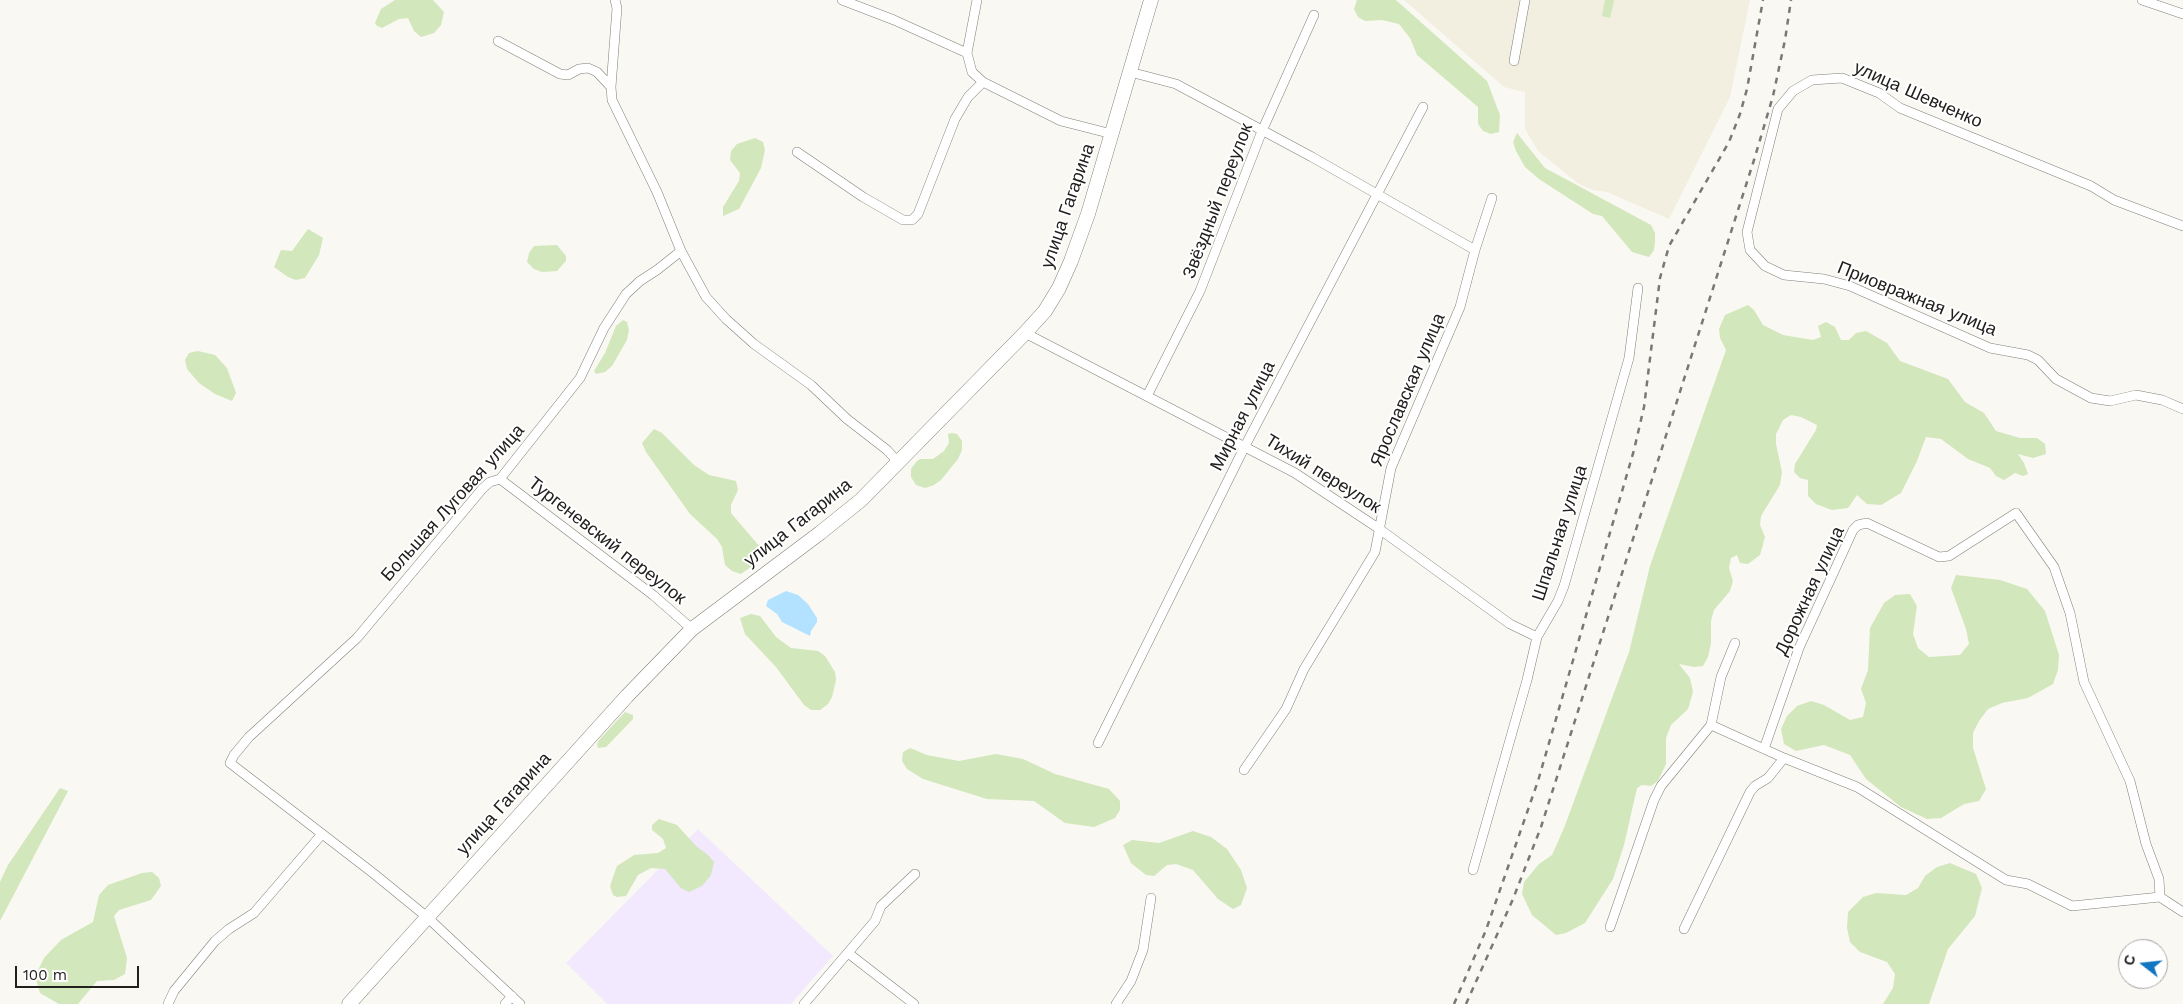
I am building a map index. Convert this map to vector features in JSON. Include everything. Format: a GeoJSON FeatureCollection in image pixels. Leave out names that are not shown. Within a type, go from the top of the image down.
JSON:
{"type":"FeatureCollection","features":[{"type":"Feature","properties":{"kind":"main road","name":"улица Гагарина"},"geometry":{"type":"LineString","coordinates":[[349,1004],[627,696],[692,629],[861,500],[1045,311],[1059,288],[1071,262],[1088,214],[1151,0]]}},
{"type":"Feature","properties":{"kind":"street"},"geometry":{"type":"LineString","coordinates":[[616,0],[611,87],[612,100],[657,192],[681,251],[706,297],[726,319],[754,344],[811,385],[847,419],[887,450],[897,461]]}},
{"type":"Feature","properties":{"kind":"street"},"geometry":{"type":"LineString","coordinates":[[842,0],[894,20],[967,53]]}},
{"type":"Feature","properties":{"kind":"street"},"geometry":{"type":"LineString","coordinates":[[977,0],[967,53],[972,72],[983,82],[1061,122],[1112,134]]}},
{"type":"Feature","properties":{"kind":"street"},"geometry":{"type":"LineString","coordinates":[[1514,61],[1525,0]]}},
{"type":"Feature","properties":{"kind":"street"},"geometry":{"type":"LineString","coordinates":[[2142,0],[2183,14]]}},
{"type":"Feature","properties":{"kind":"street","name":"Звёздный переулок"},"geometry":{"type":"LineString","coordinates":[[1147,396],[1200,291],[1262,131],[1314,15]]}},
{"type":"Feature","properties":{"kind":"street"},"geometry":{"type":"LineString","coordinates":[[498,41],[560,74],[568,75],[579,69],[588,68],[597,72],[611,87]]}},
{"type":"Feature","properties":{"kind":"street"},"geometry":{"type":"LineString","coordinates":[[1130,72],[1176,84],[1475,250]]}},
{"type":"Feature","properties":{"kind":"street","name":"улица Шевченко"},"geometry":{"type":"LineString","coordinates":[[1750,250],[1747,232],[1778,109],[1792,91],[1812,80],[1842,78],[1879,93],[1900,108],[2091,186],[2114,200],[2183,226]]}},
{"type":"Feature","properties":{"kind":"street"},"geometry":{"type":"LineString","coordinates":[[797,152],[863,197],[903,220],[912,220],[918,214],[955,119],[968,97],[983,82]]}},
{"type":"Feature","properties":{"kind":"street","name":"Мирная улица"},"geometry":{"type":"LineString","coordinates":[[1098,742],[1245,446],[1424,107]]}},
{"type":"Feature","properties":{"kind":"street","name":"Ярославская улица"},"geometry":{"type":"LineString","coordinates":[[1244,770],[1286,709],[1304,669],[1375,552],[1378,528],[1391,468],[1460,307],[1475,250],[1492,198]]}},
{"type":"Feature","properties":{"kind":"street","name":"Приовражная улица"},"geometry":{"type":"LineString","coordinates":[[1750,250],[1765,266],[1784,274],[1824,279],[1850,286],[1990,348],[2028,355],[2038,360],[2056,379],[2091,398],[2110,401],[2136,395],[2162,400],[2183,409]]}},
{"type":"Feature","properties":{"kind":"street","name":"Большая Луговая улица"},"geometry":{"type":"LineString","coordinates":[[322,834],[230,763],[234,755],[249,737],[357,638],[483,488],[490,482],[500,479],[580,378],[604,328],[626,294],[640,281],[681,251]]}},
{"type":"Feature","properties":{"kind":"street","name":"Шпальная улица"},"geometry":{"type":"LineString","coordinates":[[1473,870],[1527,680],[1537,637],[1558,601],[1564,586],[1629,358],[1638,288]]}},
{"type":"Feature","properties":{"kind":"street","name":"Тихий переулок"},"geometry":{"type":"LineString","coordinates":[[1025,333],[1295,473],[1378,528],[1510,624],[1537,637]]}},
{"type":"Feature","properties":{"kind":"street","name":"Тургеневский переулок"},"geometry":{"type":"LineString","coordinates":[[500,479],[645,589],[692,629]]}},
{"type":"Feature","properties":{"kind":"street","name":"Дорожная улица"},"geometry":{"type":"LineString","coordinates":[[1764,749],[1799,648],[1853,530],[1858,525],[1867,522],[1939,557],[1949,556],[2016,513],[2054,567],[2070,613],[2084,682],[2130,781],[2146,844],[2159,879],[2160,897]]}},
{"type":"Feature","properties":{"kind":"street"},"geometry":{"type":"LineString","coordinates":[[1610,927],[1654,800],[1661,786],[1710,726],[1721,677],[1735,643]]}},
{"type":"Feature","properties":{"kind":"street"},"geometry":{"type":"LineString","coordinates":[[1710,726],[1858,787],[2006,880],[2028,884],[2072,906],[2160,897],[2183,912]]}},
{"type":"Feature","properties":{"kind":"street"},"geometry":{"type":"LineString","coordinates":[[1684,930],[1750,792],[1768,778],[1784,758]]}},
{"type":"Feature","properties":{"kind":"street"},"geometry":{"type":"LineString","coordinates":[[168,1004],[174,991],[215,941],[228,929],[254,913],[322,834],[427,917],[520,1004]]}},
{"type":"Feature","properties":{"kind":"street"},"geometry":{"type":"LineString","coordinates":[[804,1004],[875,921],[881,906],[915,874]]}},
{"type":"Feature","properties":{"kind":"street"},"geometry":{"type":"LineString","coordinates":[[1116,1004],[1131,981],[1143,950],[1151,898]]}},
{"type":"Feature","properties":{"kind":"street"},"geometry":{"type":"LineString","coordinates":[[848,953],[914,1004]]}},
{"type":"Feature","properties":{"kind":"street"},"geometry":{"type":"LineString","coordinates":[[505,1004],[512,996]]}},
{"type":"Feature","properties":{"kind":"shaded area"},"geometry":{"type":"Polygon","coordinates":[[[1404,0],[1750,0],[1730,97],[1669,219],[1607,192],[1593,190],[1579,184],[1538,151],[1525,129],[1525,92],[1504,87],[1404,0]]]}},
{"type":"Feature","properties":{"kind":"shaded area"},"geometry":{"type":"Polygon","coordinates":[[[698,829],[833,956],[791,1004],[607,1004],[566,963],[698,829]]]}},
{"type":"Feature","properties":{"kind":"green space"},"geometry":{"type":"Polygon","coordinates":[[[395,0],[433,0],[444,12],[441,25],[434,33],[421,37],[414,31],[408,18],[399,19],[382,28],[377,26],[375,23],[381,9],[395,0]]]}},
{"type":"Feature","properties":{"kind":"green space"},"geometry":{"type":"Polygon","coordinates":[[[1357,0],[1396,0],[1487,81],[1500,115],[1499,132],[1491,134],[1483,131],[1478,124],[1478,107],[1417,55],[1410,38],[1399,24],[1382,20],[1365,21],[1358,17],[1354,9],[1357,0]]]}},
{"type":"Feature","properties":{"kind":"green space"},"geometry":{"type":"Polygon","coordinates":[[[1605,0],[1614,0],[1610,18],[1602,16],[1605,0]]]}},
{"type":"Feature","properties":{"kind":"green space"},"geometry":{"type":"Polygon","coordinates":[[[1517,133],[1545,168],[1651,225],[1655,233],[1655,242],[1654,250],[1649,257],[1632,252],[1602,216],[1593,214],[1539,179],[1525,167],[1513,142],[1517,133]]]}},
{"type":"Feature","properties":{"kind":"green space"},"geometry":{"type":"Polygon","coordinates":[[[755,138],[763,142],[765,150],[761,168],[739,209],[723,216],[723,207],[739,181],[740,173],[730,160],[731,151],[737,144],[755,138]]]}},
{"type":"Feature","properties":{"kind":"green space"},"geometry":{"type":"Polygon","coordinates":[[[308,229],[323,238],[319,255],[305,278],[296,280],[274,267],[281,250],[292,251],[308,229]]]}},
{"type":"Feature","properties":{"kind":"green space"},"geometry":{"type":"Polygon","coordinates":[[[557,245],[566,256],[566,261],[557,271],[542,272],[534,269],[527,262],[529,253],[534,246],[557,245]]]}},
{"type":"Feature","properties":{"kind":"green space"},"geometry":{"type":"Polygon","coordinates":[[[1748,305],[1754,310],[1763,325],[1783,335],[1813,340],[1821,337],[1818,326],[1826,322],[1835,327],[1841,340],[1849,340],[1856,333],[1866,331],[1887,343],[1900,361],[1948,379],[1965,402],[1984,413],[1996,431],[2020,438],[2037,438],[2045,444],[2046,454],[2033,458],[2018,454],[2028,474],[2023,476],[2015,473],[2004,480],[1996,476],[1990,468],[1968,459],[1941,439],[1926,437],[1917,461],[1901,493],[1881,505],[1867,504],[1857,495],[1848,508],[1832,510],[1816,504],[1808,496],[1808,480],[1800,478],[1794,472],[1795,464],[1816,430],[1817,425],[1801,417],[1791,415],[1783,420],[1776,434],[1776,444],[1782,472],[1780,485],[1761,516],[1760,525],[1765,537],[1760,555],[1748,564],[1740,563],[1737,555],[1731,558],[1729,568],[1733,581],[1730,591],[1714,610],[1711,621],[1711,643],[1708,657],[1703,666],[1694,667],[1679,664],[1690,678],[1693,692],[1688,709],[1671,725],[1666,738],[1666,764],[1658,781],[1651,786],[1642,785],[1637,788],[1624,845],[1613,879],[1585,923],[1566,933],[1556,935],[1532,915],[1522,894],[1524,882],[1539,864],[1552,855],[1564,828],[1629,652],[1650,566],[1726,350],[1720,338],[1719,329],[1725,315],[1748,305]]]}},
{"type":"Feature","properties":{"kind":"green space"},"geometry":{"type":"Polygon","coordinates":[[[623,320],[627,322],[629,330],[627,340],[612,366],[605,372],[596,374],[594,371],[605,353],[616,326],[623,320]]]}},
{"type":"Feature","properties":{"kind":"green space"},"geometry":{"type":"Polygon","coordinates":[[[198,351],[215,355],[227,368],[236,393],[232,401],[215,394],[199,383],[187,369],[185,360],[189,353],[198,351]]]}},
{"type":"Feature","properties":{"kind":"green space"},"geometry":{"type":"Polygon","coordinates":[[[654,429],[662,433],[694,465],[709,475],[736,481],[738,490],[731,505],[731,513],[760,547],[760,556],[755,564],[741,574],[732,571],[725,565],[722,547],[717,539],[690,514],[646,452],[642,443],[654,429]]]}},
{"type":"Feature","properties":{"kind":"green space"},"geometry":{"type":"Polygon","coordinates":[[[948,434],[957,434],[962,441],[962,450],[958,459],[941,480],[934,485],[925,488],[916,485],[911,477],[911,469],[920,459],[933,459],[944,451],[949,443],[948,434]]]}},
{"type":"Feature","properties":{"kind":"green space"},"geometry":{"type":"Polygon","coordinates":[[[1956,575],[2000,580],[2027,589],[2045,611],[2059,655],[2058,670],[2053,684],[2028,698],[2002,703],[1988,709],[1979,721],[1973,733],[1973,748],[1986,789],[1979,801],[1964,804],[1941,818],[1927,819],[1901,807],[1866,779],[1850,755],[1824,745],[1796,751],[1784,744],[1781,729],[1787,716],[1797,706],[1811,701],[1824,705],[1850,720],[1863,717],[1866,703],[1861,689],[1868,670],[1870,628],[1884,603],[1895,595],[1910,594],[1917,606],[1913,634],[1918,648],[1929,657],[1960,655],[1969,644],[1966,629],[1951,588],[1956,575]]]}},
{"type":"Feature","properties":{"kind":"green space"},"geometry":{"type":"Polygon","coordinates":[[[751,614],[760,616],[776,637],[791,648],[818,651],[825,656],[835,672],[836,680],[832,697],[828,704],[820,710],[811,710],[804,705],[776,667],[745,634],[740,618],[751,614]]]}},
{"type":"Feature","properties":{"kind":"green space"},"geometry":{"type":"Polygon","coordinates":[[[625,712],[633,715],[633,719],[606,747],[598,748],[599,740],[625,712]]]}},
{"type":"Feature","properties":{"kind":"green space"},"geometry":{"type":"Polygon","coordinates":[[[910,748],[927,755],[959,761],[996,754],[1023,759],[1055,774],[1109,789],[1120,801],[1120,810],[1115,818],[1094,827],[1065,823],[1034,801],[987,799],[923,779],[907,769],[902,761],[903,752],[910,748]]]}},
{"type":"Feature","properties":{"kind":"green space"},"geometry":{"type":"Polygon","coordinates":[[[60,788],[68,791],[0,921],[0,882],[8,865],[60,788]]]}},
{"type":"Feature","properties":{"kind":"green space"},"geometry":{"type":"Polygon","coordinates":[[[659,819],[677,825],[696,846],[708,855],[714,862],[711,875],[702,886],[689,892],[681,888],[665,869],[651,868],[638,875],[626,896],[617,897],[613,895],[610,886],[617,866],[634,855],[658,853],[666,848],[663,839],[652,830],[652,825],[659,819]]]}},
{"type":"Feature","properties":{"kind":"green space"},"geometry":{"type":"Polygon","coordinates":[[[1193,831],[1211,837],[1227,849],[1241,870],[1247,888],[1241,905],[1233,909],[1218,899],[1193,870],[1176,864],[1167,865],[1154,876],[1146,875],[1131,863],[1123,845],[1132,840],[1159,843],[1193,831]]]}},
{"type":"Feature","properties":{"kind":"green space"},"geometry":{"type":"Polygon","coordinates":[[[1950,863],[1976,874],[1982,888],[1975,916],[1948,949],[1929,1004],[1883,1004],[1893,988],[1895,974],[1887,962],[1860,952],[1850,942],[1847,928],[1848,912],[1863,897],[1876,893],[1906,895],[1918,888],[1925,876],[1937,867],[1950,863]]]}},
{"type":"Feature","properties":{"kind":"green space"},"geometry":{"type":"Polygon","coordinates":[[[152,872],[159,878],[161,886],[151,900],[119,910],[114,916],[127,958],[125,974],[114,980],[97,981],[78,1004],[59,1004],[40,993],[35,976],[44,958],[61,940],[93,922],[99,895],[108,885],[142,873],[152,872]]]}},
{"type":"Feature","properties":{"kind":"water"},"geometry":{"type":"Polygon","coordinates":[[[786,591],[798,595],[808,604],[817,618],[810,636],[782,622],[777,614],[766,606],[768,600],[786,591]]]}},
{"type":"Feature","properties":{"kind":"railway"},"geometry":{"type":"LineString","coordinates":[[1454,1004],[1486,930],[1538,781],[1634,450],[1644,407],[1660,278],[1669,246],[1729,142],[1740,114],[1747,89],[1763,0]]}},
{"type":"Feature","properties":{"kind":"railway"},"geometry":{"type":"LineString","coordinates":[[1466,1004],[1513,899],[1541,827],[1754,160],[1773,96],[1791,0]]}}]}
